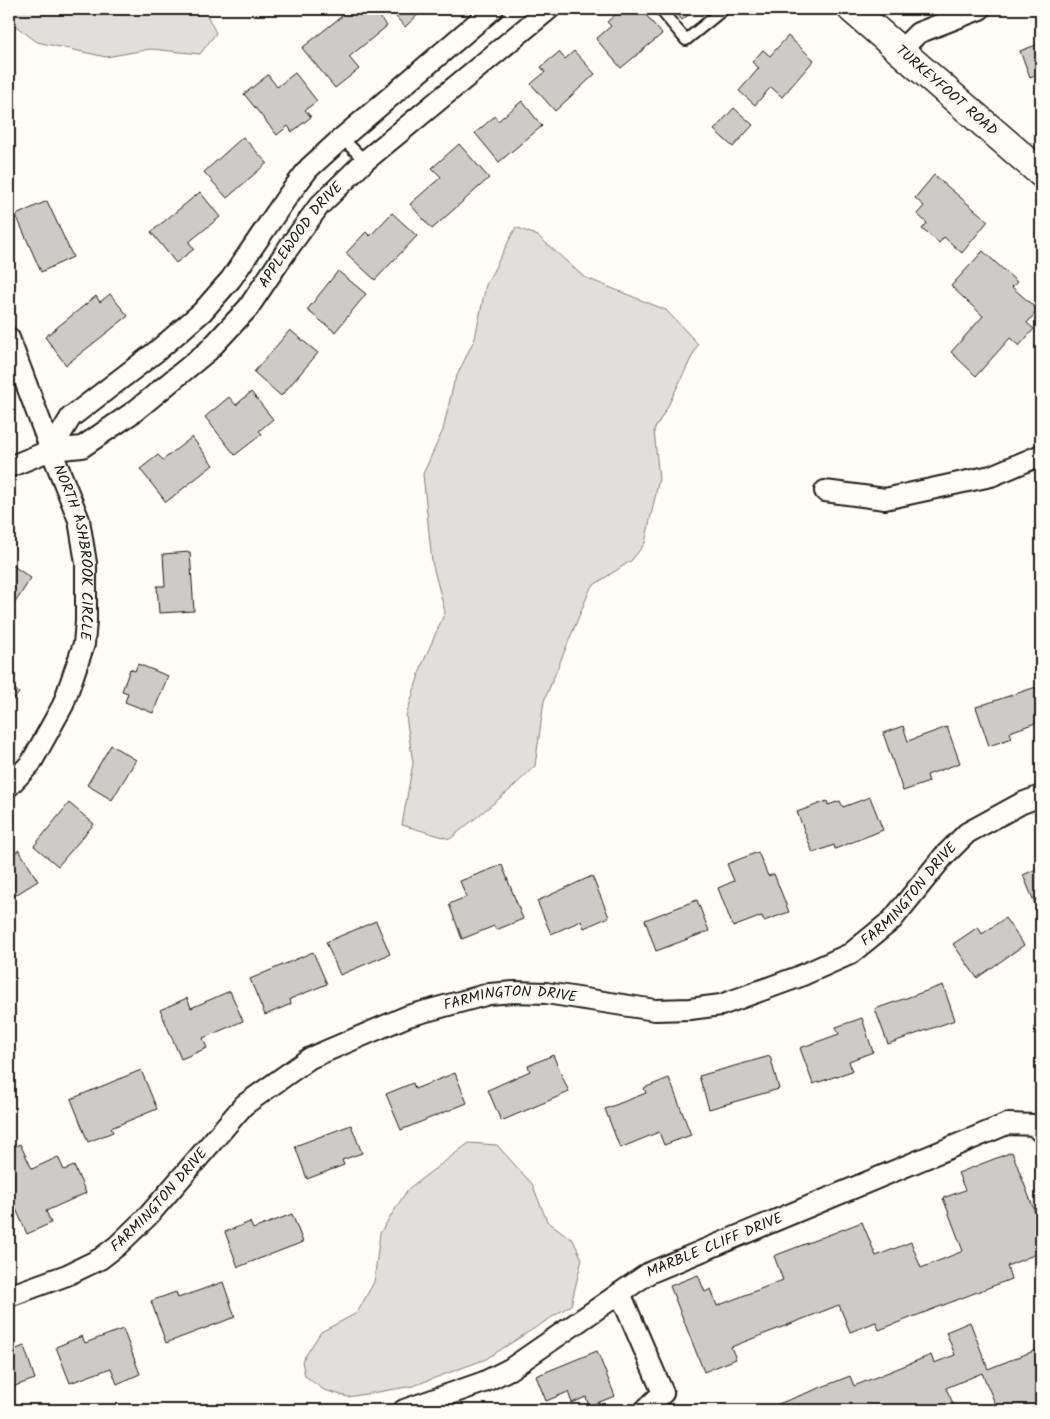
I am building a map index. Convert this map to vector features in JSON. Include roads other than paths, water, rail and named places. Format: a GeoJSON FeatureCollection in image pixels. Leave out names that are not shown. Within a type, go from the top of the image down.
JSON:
{"type":"FeatureCollection","features":[{"type":"Feature","properties":{"kind":"main road","name":"TURKEYFOOT ROAD"},"geometry":{"type":"LineString","coordinates":[[852,9],[1041,173]]}},
{"type":"Feature","properties":{"kind":"street","name":"APPLEWOOD DRIVE"},"geometry":{"type":"LineString","coordinates":[[51,450],[71,417],[157,350],[202,312],[231,279],[309,168],[494,9]]}},
{"type":"Feature","properties":{"kind":"street","name":"APPLEWOOD DRIVE"},"geometry":{"type":"LineString","coordinates":[[9,467],[51,450],[82,447],[136,411],[208,350],[248,308],[319,206],[364,161],[549,9]]}},
{"type":"Feature","properties":{"kind":"street"},"geometry":{"type":"LineString","coordinates":[[900,51],[918,32],[980,9]]}},
{"type":"Feature","properties":{"kind":"street","name":"NORTH ASHBROOK CIRCLE"},"geometry":{"type":"LineString","coordinates":[[9,338],[79,520],[86,563],[84,644],[63,705],[31,763],[9,786]]}},
{"type":"Feature","properties":{"kind":"street"},"geometry":{"type":"LineString","coordinates":[[825,491],[885,499],[990,476],[1041,455]]}},
{"type":"Feature","properties":{"kind":"street","name":"FARMINGTON DRIVE"},"geometry":{"type":"LineString","coordinates":[[9,1296],[67,1276],[100,1259],[117,1246],[149,1215],[244,1105],[310,1058],[408,1016],[490,994],[514,992],[546,993],[656,1010],[690,1009],[721,1005],[798,977],[850,954],[892,920],[943,856],[967,834],[1022,803],[1041,796]]}},
{"type":"Feature","properties":{"kind":"street","name":"MARBLE CLIFF DRIVE"},"geometry":{"type":"LineString","coordinates":[[404,1410],[484,1382],[510,1369],[649,1273],[1006,1124],[1034,1125],[1041,1132]]}},
{"type":"Feature","properties":{"kind":"street"},"geometry":{"type":"LineString","coordinates":[[620,1294],[663,1393],[645,1410]]}},
{"type":"Feature","properties":{"kind":"lane"},"geometry":{"type":"LineString","coordinates":[[660,9],[686,40],[724,9]]}},
{"type":"Feature","properties":{"kind":"lane"},"geometry":{"type":"LineString","coordinates":[[342,138],[364,161]]}}]}
